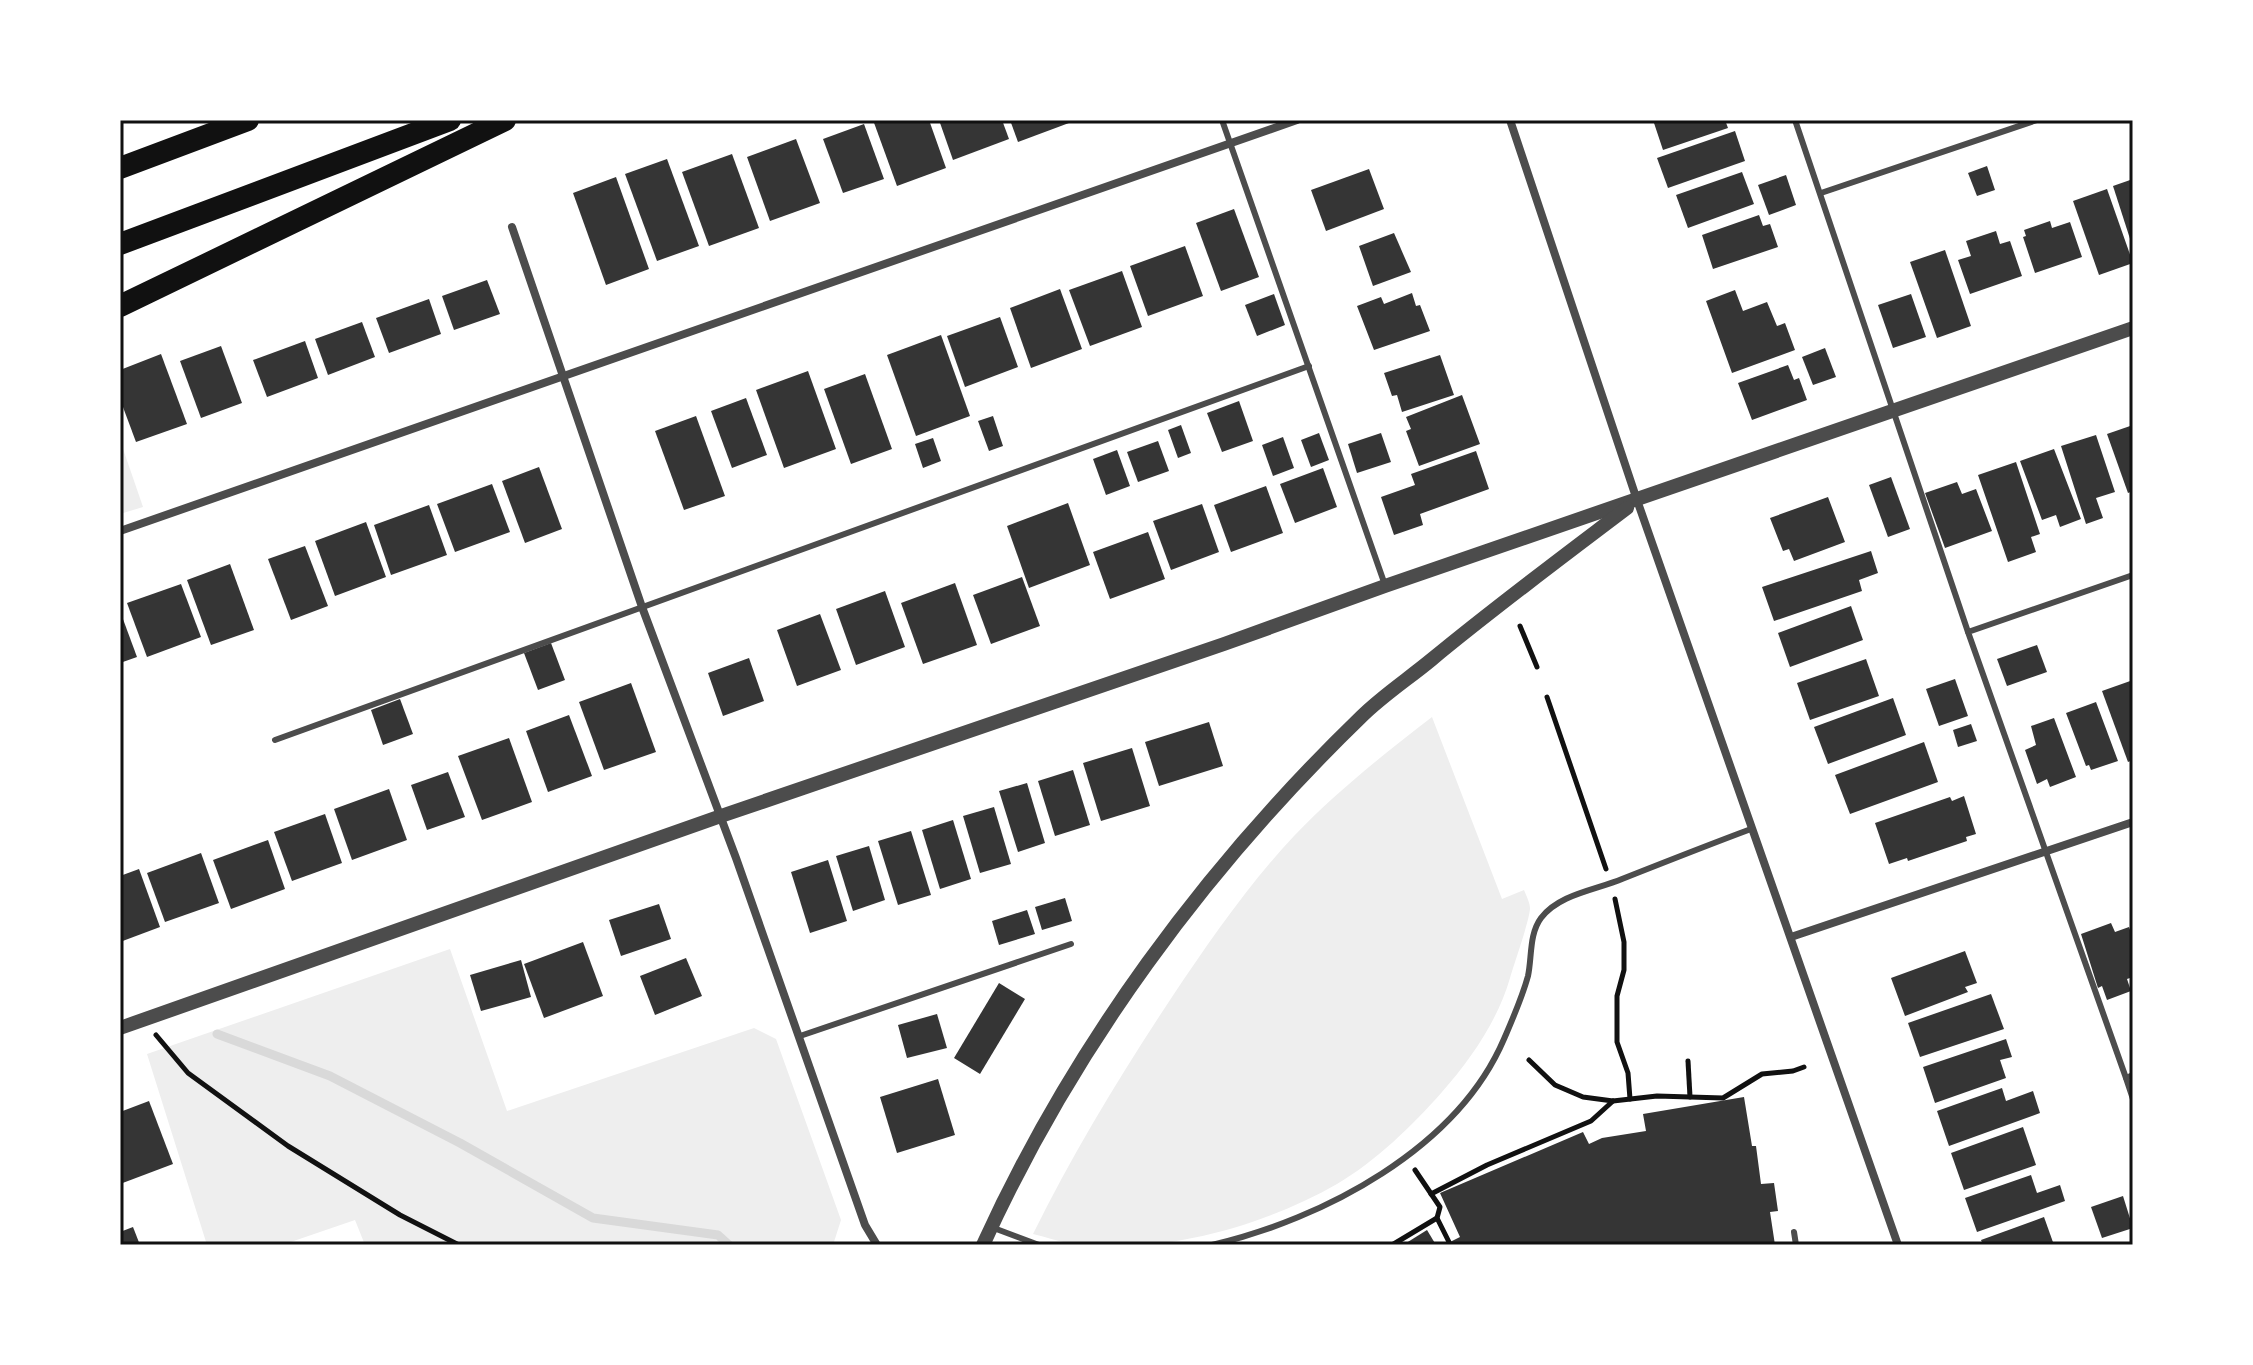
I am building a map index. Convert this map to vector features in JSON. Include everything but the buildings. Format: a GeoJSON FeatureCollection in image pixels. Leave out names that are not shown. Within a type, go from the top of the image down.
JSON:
{"type":"FeatureCollection","features":[{"type":"Feature","properties":{"kind":"highway"},"geometry":{"type":"LineString","coordinates":[[120,168],[248,120]]}},
{"type":"Feature","properties":{"kind":"highway"},"geometry":{"type":"LineString","coordinates":[[120,244],[450,120]]}},
{"type":"Feature","properties":{"kind":"highway"},"geometry":{"type":"LineString","coordinates":[[120,306],[505,120]]}},
{"type":"Feature","properties":{"kind":"street"},"geometry":{"type":"LineString","coordinates":[[120,531],[1297,120]]}},
{"type":"Feature","properties":{"kind":"street"},"geometry":{"type":"LineString","coordinates":[[1510,120],[1637,500],[1898,1245]]}},
{"type":"Feature","properties":{"kind":"street"},"geometry":{"type":"LineString","coordinates":[[512,227],[642,607],[721,816],[865,1225],[877,1245]]}},
{"type":"Feature","properties":{"kind":"street"},"geometry":{"type":"LineString","coordinates":[[120,1028],[721,816],[2133,328]]}},
{"type":"Feature","properties":{"kind":"street"},"geometry":{"type":"LineString","coordinates":[[983,1245],[1006,1196],[1083,1058],[1178,919],[1229,856],[1363,715],[1494,608],[1637,500]]}},
{"type":"Feature","properties":{"kind":"street"},"geometry":{"type":"LineString","coordinates":[[1791,937],[2133,822]]}},
{"type":"Feature","properties":{"kind":"lane"},"geometry":{"type":"LineString","coordinates":[[1222,120],[1385,586]]}},
{"type":"Feature","properties":{"kind":"lane"},"geometry":{"type":"LineString","coordinates":[[1795,120],[2045,853],[2129,1076],[2133,1099]]}},
{"type":"Feature","properties":{"kind":"lane"},"geometry":{"type":"LineString","coordinates":[[1821,193],[2037,120]]}},
{"type":"Feature","properties":{"kind":"lane"},"geometry":{"type":"LineString","coordinates":[[275,740],[1309,366]]}},
{"type":"Feature","properties":{"kind":"lane"},"geometry":{"type":"LineString","coordinates":[[1968,632],[2133,575]]}},
{"type":"Feature","properties":{"kind":"lane"},"geometry":{"type":"LineString","coordinates":[[1212,1245],[1252,1235],[1317,1209],[1406,1158],[1429,1139],[1477,1086],[1501,1046],[1528,976],[1533,936],[1540,919],[1555,905],[1674,856],[1751,829]]}},
{"type":"Feature","properties":{"kind":"lane"},"geometry":{"type":"LineString","coordinates":[[800,1036],[1071,944]]}},
{"type":"Feature","properties":{"kind":"lane"},"geometry":{"type":"LineString","coordinates":[[991,1227],[1039,1245]]}},
{"type":"Feature","properties":{"kind":"lane"},"geometry":{"type":"LineString","coordinates":[[1794,1232],[1796,1245]]}},
{"type":"Feature","properties":{"kind":"path"},"geometry":{"type":"LineString","coordinates":[[1520,626],[1537,667]]}},
{"type":"Feature","properties":{"kind":"path"},"geometry":{"type":"LineString","coordinates":[[1547,697],[1606,870]]}},
{"type":"Feature","properties":{"kind":"path"},"geometry":{"type":"LineString","coordinates":[[1615,899],[1624,942],[1624,970],[1617,996],[1617,1042],[1628,1073],[1630,1099]]}},
{"type":"Feature","properties":{"kind":"path"},"geometry":{"type":"LineString","coordinates":[[144,1020],[188,1073],[288,1146],[400,1215],[459,1245]]}},
{"type":"Feature","properties":{"kind":"path"},"geometry":{"type":"LineString","coordinates":[[1529,1060],[1555,1085],[1583,1097],[1613,1101],[1657,1096],[1723,1098],[1762,1074],[1804,1067]]}},
{"type":"Feature","properties":{"kind":"path"},"geometry":{"type":"LineString","coordinates":[[1688,1061],[1690,1097]]}},
{"type":"Feature","properties":{"kind":"path"},"geometry":{"type":"LineString","coordinates":[[1431,1194],[1487,1165],[1591,1121],[1613,1101]]}},
{"type":"Feature","properties":{"kind":"path"},"geometry":{"type":"LineString","coordinates":[[1406,1158],[1440,1207],[1437,1218],[1449,1242]]}},
{"type":"Feature","properties":{"kind":"path"},"geometry":{"type":"LineString","coordinates":[[1392,1245],[1437,1218]]}},
{"type":"Feature","properties":{"kind":"shaded area"},"geometry":{"type":"Polygon","coordinates":[[[120,440],[143,507],[120,514],[120,440]]]}},
{"type":"Feature","properties":{"kind":"shaded area"},"geometry":{"type":"Polygon","coordinates":[[[1432,717],[1502,899],[1524,890],[1530,906],[1505,994],[1491,1024],[1463,1066],[1418,1117],[1366,1165],[1337,1184],[1276,1213],[1210,1234],[1141,1245],[1074,1244],[1033,1234],[1082,1143],[1135,1055],[1245,894],[1294,836],[1327,804],[1432,717]]]}},
{"type":"Feature","properties":{"kind":"shaded area"},"geometry":{"type":"Polygon","coordinates":[[[450,949],[507,1111],[754,1028],[776,1039],[841,1220],[833,1245],[365,1245],[355,1220],[282,1245],[207,1245],[147,1054],[450,949]]]}},
{"type":"Feature","properties":{"kind":"waterway"},"geometry":{"type":"LineString","coordinates":[[217,1034],[330,1076],[460,1143],[593,1218],[718,1235],[729,1245]]}}]}
